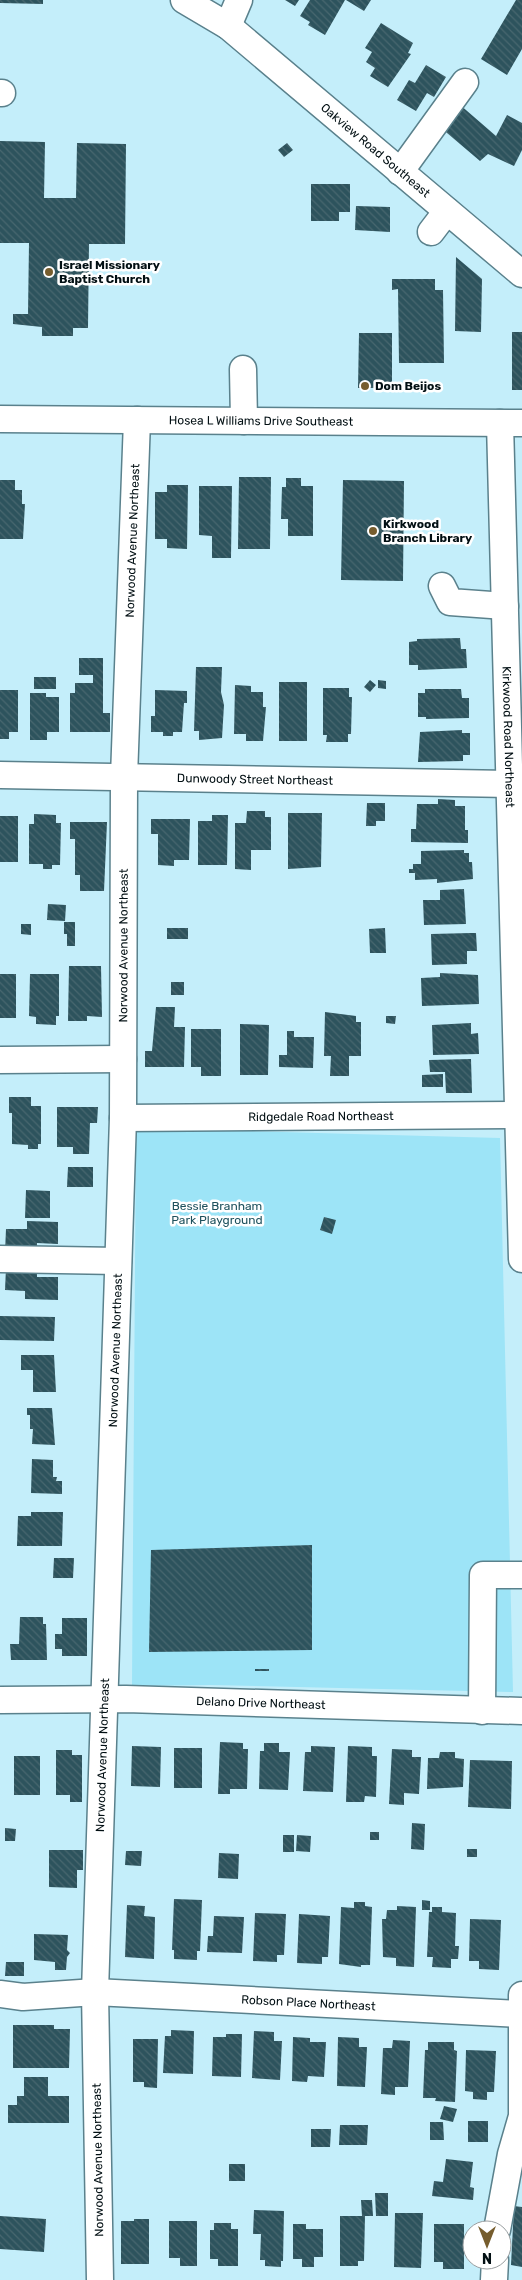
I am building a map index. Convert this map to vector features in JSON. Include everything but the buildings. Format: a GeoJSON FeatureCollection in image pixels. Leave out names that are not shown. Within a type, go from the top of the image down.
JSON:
{"type":"FeatureCollection","features":[{"type":"Feature","properties":{"kind":"street","name":"Oakview Road Southeast"},"geometry":{"type":"LineString","coordinates":[[184,0],[228,26],[522,274]]}},
{"type":"Feature","properties":{"kind":"street","name":"Oakview Road Southeast"},"geometry":{"type":"LineString","coordinates":[[207,0],[228,26]]}},
{"type":"Feature","properties":{"kind":"street"},"geometry":{"type":"LineString","coordinates":[[228,26],[239,0]]}},
{"type":"Feature","properties":{"kind":"street"},"geometry":{"type":"LineString","coordinates":[[400,172],[465,82]]}},
{"type":"Feature","properties":{"kind":"street"},"geometry":{"type":"LineString","coordinates":[[431,232],[447,211]]}},
{"type":"Feature","properties":{"kind":"street"},"geometry":{"type":"LineString","coordinates":[[243,369],[244,421]]}},
{"type":"Feature","properties":{"kind":"street","name":"Hosea L Williams Drive Southeast"},"geometry":{"type":"LineString","coordinates":[[0,419],[511,423]]}},
{"type":"Feature","properties":{"kind":"street","name":"Norwood Avenue Northeast"},"geometry":{"type":"LineString","coordinates":[[100,2280],[95,1992],[122,1118],[124,777],[137,420]]}},
{"type":"Feature","properties":{"kind":"street","name":"Kirkwood Road Northeast"},"geometry":{"type":"LineString","coordinates":[[511,423],[505,606],[519,1059],[518,1115],[522,1259]]}},
{"type":"Feature","properties":{"kind":"street"},"geometry":{"type":"LineString","coordinates":[[442,586],[450,602],[505,606]]}},
{"type":"Feature","properties":{"kind":"street","name":"Dunwoody Street Northeast"},"geometry":{"type":"LineString","coordinates":[[0,775],[510,784]]}},
{"type":"Feature","properties":{"kind":"street"},"geometry":{"type":"LineString","coordinates":[[0,1060],[123,1059]]}},
{"type":"Feature","properties":{"kind":"street","name":"Ridgedale Road Northeast"},"geometry":{"type":"LineString","coordinates":[[122,1118],[518,1115]]}},
{"type":"Feature","properties":{"kind":"street"},"geometry":{"type":"LineString","coordinates":[[0,1259],[118,1261]]}},
{"type":"Feature","properties":{"kind":"street"},"geometry":{"type":"LineString","coordinates":[[482,1711],[483,1575],[522,1575]]}},
{"type":"Feature","properties":{"kind":"street","name":"Delano Drive Northeast"},"geometry":{"type":"LineString","coordinates":[[0,1700],[104,1699],[522,1711]]}},
{"type":"Feature","properties":{"kind":"street","name":"Robson Place Northeast"},"geometry":{"type":"LineString","coordinates":[[0,1994],[22,1997],[95,1992],[522,2004]]}},
{"type":"Feature","properties":{"kind":"street"},"geometry":{"type":"LineString","coordinates":[[500,2220],[516,2156],[522,2116],[522,2004]]}},
{"type":"Feature","properties":{"kind":"green space","name":"Bessie Branham Park Playground"},"geometry":{"type":"Polygon","coordinates":[[[136,1128],[500,1138],[513,1692],[210,1685],[132,1686],[136,1128]]]}},
{"type":"Feature","properties":{"kind":"place","name":"Israel Missionary Baptist Church"},"geometry":{"type":"Point","coordinates":[49,272]}},
{"type":"Feature","properties":{"kind":"place","name":"Dom Beijos"},"geometry":{"type":"Point","coordinates":[365,386]}},
{"type":"Feature","properties":{"kind":"place","name":"Kirkwood Branch Library"},"geometry":{"type":"Point","coordinates":[373,531]}}]}
